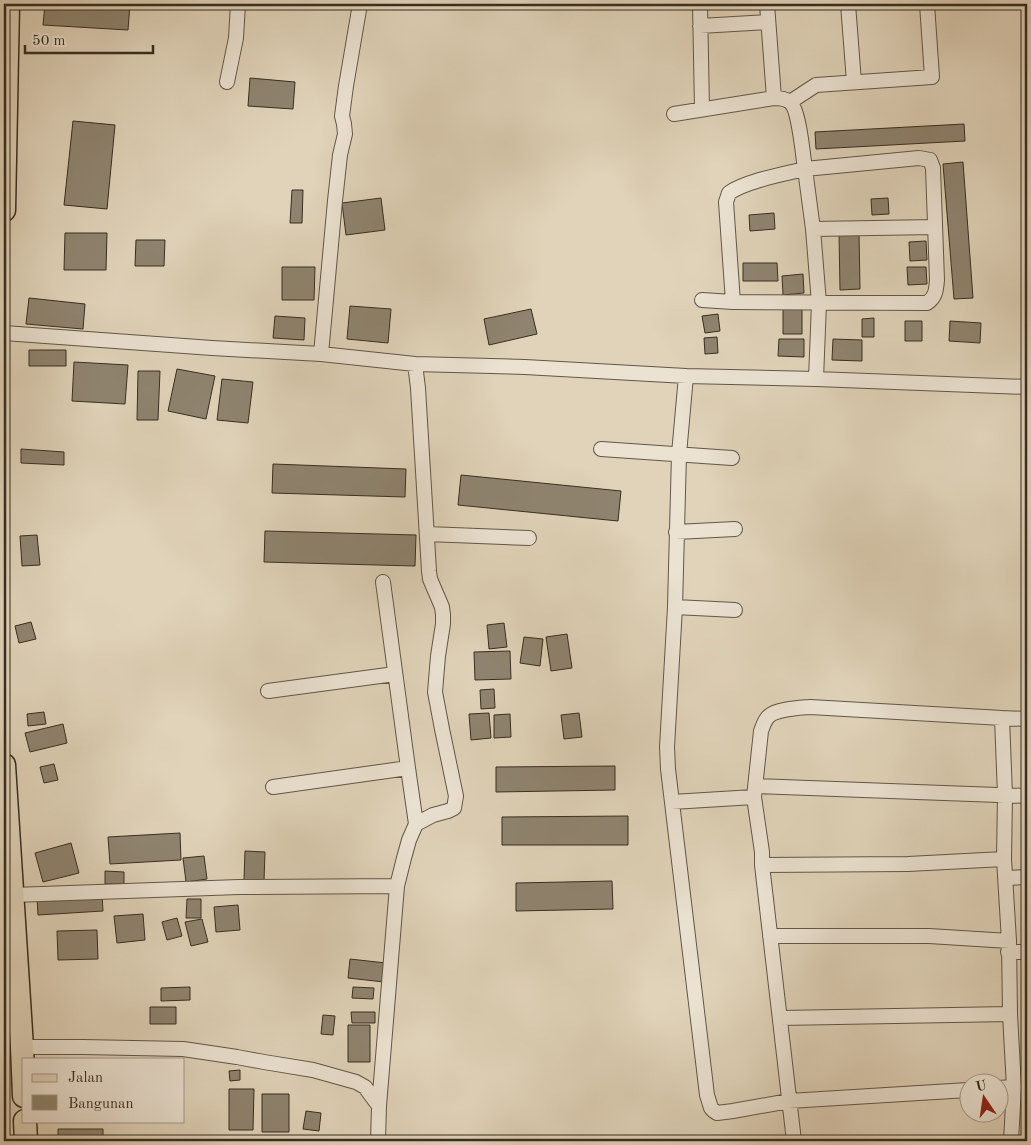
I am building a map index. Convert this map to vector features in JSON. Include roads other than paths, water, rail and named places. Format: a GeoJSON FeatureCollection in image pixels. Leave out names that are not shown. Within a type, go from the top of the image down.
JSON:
{"type":"FeatureCollection","features":[{"type":"Feature","properties":{"kind":"main road"},"geometry":{"type":"LineString","coordinates":[[4,210],[8,4]]}},
{"type":"Feature","properties":{"kind":"main road"},"geometry":{"type":"LineString","coordinates":[[4,766],[22,1058]]}},
{"type":"Feature","properties":{"kind":"main road"},"geometry":{"type":"LineString","coordinates":[[25,1122],[26,1141]]}},
{"type":"Feature","properties":{"kind":"street"},"geometry":{"type":"LineString","coordinates":[[227,82],[236,38],[238,4]]}},
{"type":"Feature","properties":{"kind":"street"},"geometry":{"type":"LineString","coordinates":[[321,354],[334,201],[340,155],[345,134],[342,116],[344,96],[360,4]]}},
{"type":"Feature","properties":{"kind":"street"},"geometry":{"type":"LineString","coordinates":[[700,4],[702,109]]}},
{"type":"Feature","properties":{"kind":"street"},"geometry":{"type":"LineString","coordinates":[[767,4],[774,98]]}},
{"type":"Feature","properties":{"kind":"street"},"geometry":{"type":"LineString","coordinates":[[848,4],[854,82]]}},
{"type":"Feature","properties":{"kind":"street"},"geometry":{"type":"LineString","coordinates":[[790,102],[816,85],[932,77],[927,4]]}},
{"type":"Feature","properties":{"kind":"street"},"geometry":{"type":"LineString","coordinates":[[700,26],[768,22]]}},
{"type":"Feature","properties":{"kind":"street"},"geometry":{"type":"LineString","coordinates":[[674,114],[774,98],[790,102],[796,113],[813,229],[819,303],[816,379]]}},
{"type":"Feature","properties":{"kind":"street"},"geometry":{"type":"LineString","coordinates":[[702,300],[733,302],[927,303],[932,300],[937,285],[934,172],[930,160],[919,158],[805,169],[750,183],[728,193],[726,202],[733,302]]}},
{"type":"Feature","properties":{"kind":"street"},"geometry":{"type":"LineString","coordinates":[[813,229],[935,227]]}},
{"type":"Feature","properties":{"kind":"street"},"geometry":{"type":"LineString","coordinates":[[4,333],[321,354],[415,364],[525,367],[686,376],[1027,387]]}},
{"type":"Feature","properties":{"kind":"street"},"geometry":{"type":"LineString","coordinates":[[415,364],[430,579],[442,607],[443,615],[435,692],[456,796],[454,808],[433,814],[416,824]]}},
{"type":"Feature","properties":{"kind":"street"},"geometry":{"type":"LineString","coordinates":[[686,376],[679,454],[675,607],[667,747],[668,769],[707,1095],[711,1108],[717,1113],[733,1112],[790,1100],[958,1091]]}},
{"type":"Feature","properties":{"kind":"street"},"geometry":{"type":"LineString","coordinates":[[601,448],[732,458]]}},
{"type":"Feature","properties":{"kind":"street"},"geometry":{"type":"LineString","coordinates":[[676,532],[735,529]]}},
{"type":"Feature","properties":{"kind":"street"},"geometry":{"type":"LineString","coordinates":[[426,534],[529,538]]}},
{"type":"Feature","properties":{"kind":"street"},"geometry":{"type":"LineString","coordinates":[[378,1141],[379,1106],[397,886],[406,849],[416,824],[383,582]]}},
{"type":"Feature","properties":{"kind":"street"},"geometry":{"type":"LineString","coordinates":[[675,607],[734,610]]}},
{"type":"Feature","properties":{"kind":"street"},"geometry":{"type":"LineString","coordinates":[[268,691],[395,674]]}},
{"type":"Feature","properties":{"kind":"street"},"geometry":{"type":"LineString","coordinates":[[794,1141],[755,792],[764,725],[769,716],[780,711],[810,707],[1027,719]]}},
{"type":"Feature","properties":{"kind":"street"},"geometry":{"type":"LineString","coordinates":[[1002,718],[1005,795],[1004,860],[1014,1087],[1011,1141]]}},
{"type":"Feature","properties":{"kind":"street"},"geometry":{"type":"LineString","coordinates":[[273,787],[408,768]]}},
{"type":"Feature","properties":{"kind":"street"},"geometry":{"type":"LineString","coordinates":[[672,802],[755,792],[1027,796]]}},
{"type":"Feature","properties":{"kind":"street"},"geometry":{"type":"LineString","coordinates":[[762,865],[898,864],[1004,860]]}},
{"type":"Feature","properties":{"kind":"street"},"geometry":{"type":"LineString","coordinates":[[1005,878],[1027,877]]}},
{"type":"Feature","properties":{"kind":"street"},"geometry":{"type":"LineString","coordinates":[[12,895],[239,887],[397,886]]}},
{"type":"Feature","properties":{"kind":"street"},"geometry":{"type":"LineString","coordinates":[[770,936],[929,936],[1008,947],[1027,952]]}},
{"type":"Feature","properties":{"kind":"street"},"geometry":{"type":"LineString","coordinates":[[780,1018],[1010,1014]]}},
{"type":"Feature","properties":{"kind":"street"},"geometry":{"type":"LineString","coordinates":[[22,1047],[64,1046],[183,1049],[236,1056],[313,1070],[351,1080],[365,1087],[379,1106]]}},
{"type":"Feature","properties":{"kind":"street"},"geometry":{"type":"LineString","coordinates":[[1008,1087],[1014,1087]]}}]}
